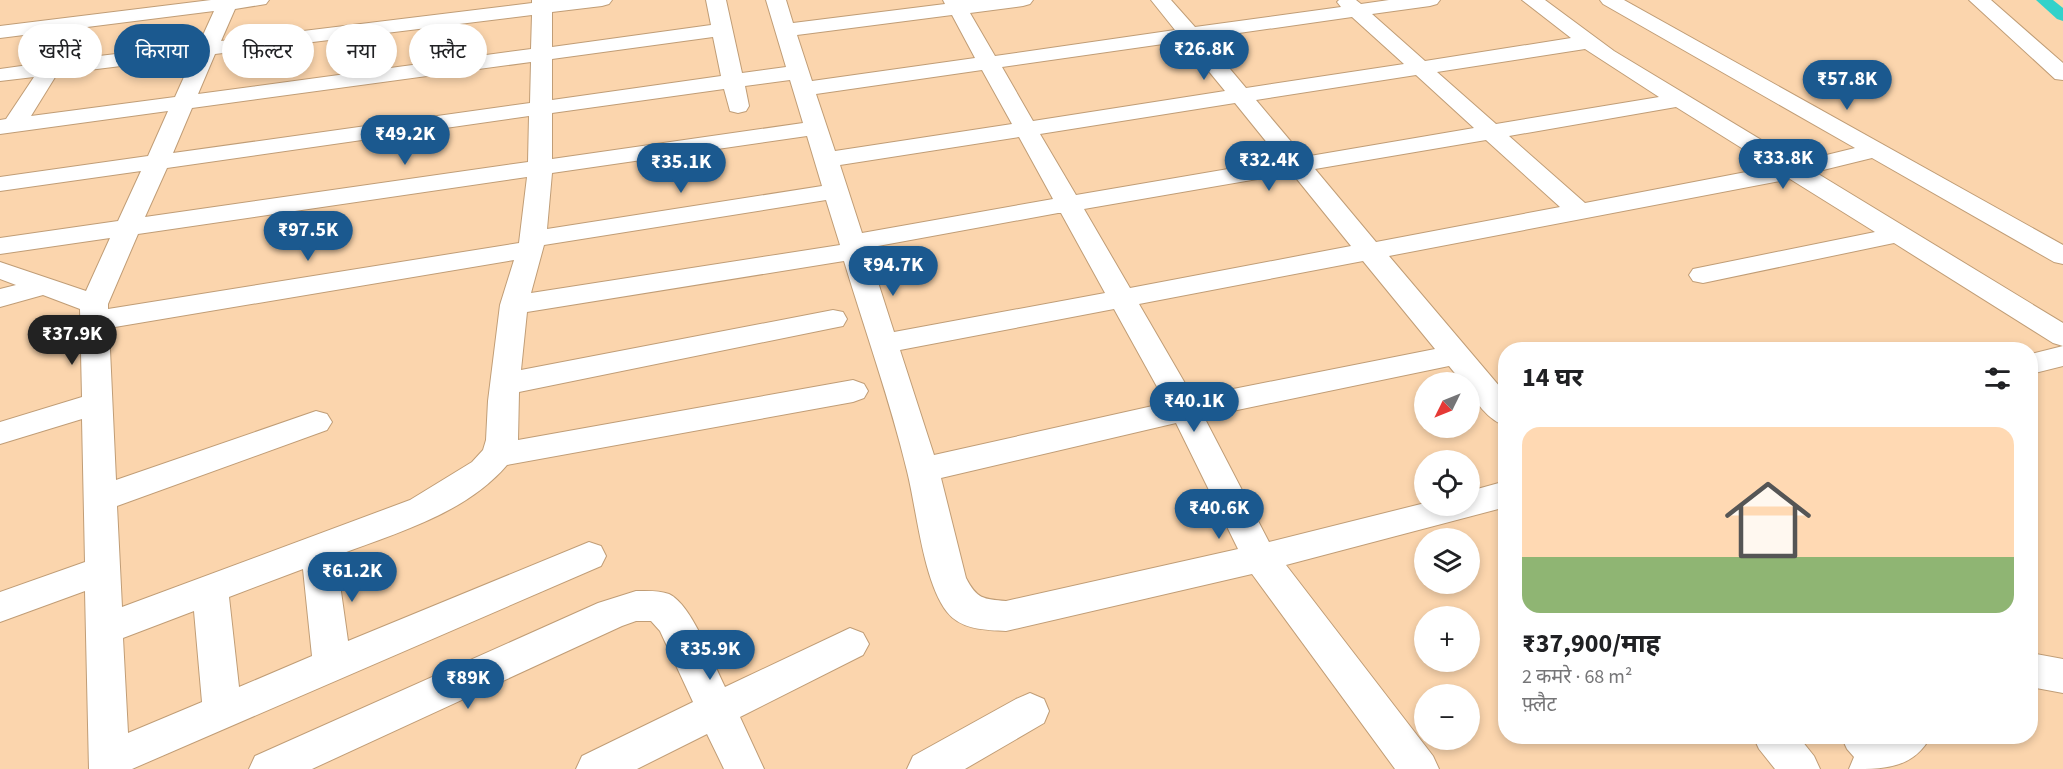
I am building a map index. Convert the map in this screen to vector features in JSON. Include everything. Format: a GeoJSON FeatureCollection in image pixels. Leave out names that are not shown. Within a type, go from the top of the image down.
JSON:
{"type":"FeatureCollection","features":[{"type":"Feature","properties":{"kind":"street"},"geometry":{"type":"LineString","coordinates":[[79,23],[94,0]]}},
{"type":"Feature","properties":{"kind":"street"},"geometry":{"type":"LineString","coordinates":[[0,32],[228,2],[259,0]]}},
{"type":"Feature","properties":{"kind":"street"},"geometry":{"type":"LineString","coordinates":[[210,50],[542,4],[602,0]]}},
{"type":"Feature","properties":{"kind":"street"},"geometry":{"type":"LineString","coordinates":[[716,0],[738,106]]}},
{"type":"Feature","properties":{"kind":"street"},"geometry":{"type":"LineString","coordinates":[[776,0],[923,470],[948,578],[960,602],[977,614],[1006,616],[1260,558],[1424,516]]}},
{"type":"Feature","properties":{"kind":"street"},"geometry":{"type":"LineString","coordinates":[[785,30],[955,5],[1023,0]]}},
{"type":"Feature","properties":{"kind":"street"},"geometry":{"type":"LineString","coordinates":[[1161,0],[1498,405]]}},
{"type":"Feature","properties":{"kind":"street"},"geometry":{"type":"LineString","coordinates":[[0,184],[733,81],[801,81],[990,64],[1189,34],[1351,5],[1430,0]]}},
{"type":"Feature","properties":{"kind":"street"},"geometry":{"type":"LineString","coordinates":[[1532,0],[1588,42],[1678,100],[2063,336]]}},
{"type":"Feature","properties":{"kind":"street"},"geometry":{"type":"LineString","coordinates":[[1610,0],[2063,256]]}},
{"type":"Feature","properties":{"kind":"street"},"geometry":{"type":"LineString","coordinates":[[1979,0],[2063,74]]}},
{"type":"Feature","properties":{"kind":"street"},"geometry":{"type":"LineString","coordinates":[[210,43],[228,2]]}},
{"type":"Feature","properties":{"kind":"street"},"geometry":{"type":"LineString","coordinates":[[105,629],[443,498],[483,471],[497,455],[502,440],[505,384],[514,305],[531,244],[540,168],[542,4]]}},
{"type":"Feature","properties":{"kind":"street"},"geometry":{"type":"LineString","coordinates":[[955,5],[1185,410],[1260,558],[1419,769]]}},
{"type":"Feature","properties":{"kind":"street"},"geometry":{"type":"LineString","coordinates":[[1351,5],[1579,211]]}},
{"type":"Feature","properties":{"kind":"street"},"geometry":{"type":"LineString","coordinates":[[7,126],[722,30]]}},
{"type":"Feature","properties":{"kind":"street"},"geometry":{"type":"LineString","coordinates":[[825,160],[1588,42]]}},
{"type":"Feature","properties":{"kind":"street"},"geometry":{"type":"LineString","coordinates":[[0,75],[18,73]]}},
{"type":"Feature","properties":{"kind":"street"},"geometry":{"type":"LineString","coordinates":[[7,126],[43,78]]}},
{"type":"Feature","properties":{"kind":"street"},"geometry":{"type":"LineString","coordinates":[[194,78],[127,228],[94,312],[109,765],[222,712],[590,556]]}},
{"type":"Feature","properties":{"kind":"street"},"geometry":{"type":"LineString","coordinates":[[514,305],[853,247],[1068,203],[1299,166],[1678,100]]}},
{"type":"Feature","properties":{"kind":"street"},"geometry":{"type":"LineString","coordinates":[[0,246],[815,128]]}},
{"type":"Feature","properties":{"kind":"street"},"geometry":{"type":"LineString","coordinates":[[883,344],[1792,171],[1875,150]]}},
{"type":"Feature","properties":{"kind":"street"},"geometry":{"type":"LineString","coordinates":[[0,270],[42,286],[94,312],[531,244],[836,191]]}},
{"type":"Feature","properties":{"kind":"street"},"geometry":{"type":"LineString","coordinates":[[1703,275],[1896,235]]}},
{"type":"Feature","properties":{"kind":"street"},"geometry":{"type":"LineString","coordinates":[[0,298],[42,286]]}},
{"type":"Feature","properties":{"kind":"street"},"geometry":{"type":"LineString","coordinates":[[505,384],[833,319]]}},
{"type":"Feature","properties":{"kind":"street"},"geometry":{"type":"LineString","coordinates":[[923,470],[1185,410],[1456,355]]}},
{"type":"Feature","properties":{"kind":"street"},"geometry":{"type":"LineString","coordinates":[[2038,362],[2063,356]]}},
{"type":"Feature","properties":{"kind":"street"},"geometry":{"type":"LineString","coordinates":[[497,455],[853,391]]}},
{"type":"Feature","properties":{"kind":"street"},"geometry":{"type":"LineString","coordinates":[[0,433],[97,403]]}},
{"type":"Feature","properties":{"kind":"street"},"geometry":{"type":"LineString","coordinates":[[100,499],[316,422]]}},
{"type":"Feature","properties":{"kind":"street"},"geometry":{"type":"LineString","coordinates":[[1480,501],[1498,496]]}},
{"type":"Feature","properties":{"kind":"street"},"geometry":{"type":"LineString","coordinates":[[318,548],[332,665]]}},
{"type":"Feature","properties":{"kind":"street"},"geometry":{"type":"LineString","coordinates":[[0,607],[102,570]]}},
{"type":"Feature","properties":{"kind":"street"},"geometry":{"type":"LineString","coordinates":[[210,588],[222,712]]}},
{"type":"Feature","properties":{"kind":"street"},"geometry":{"type":"LineString","coordinates":[[269,769],[602,618],[636,606],[659,606],[674,621],[744,769]]}},
{"type":"Feature","properties":{"kind":"street"},"geometry":{"type":"LineString","coordinates":[[596,769],[850,644]]}},
{"type":"Feature","properties":{"kind":"street"},"geometry":{"type":"LineString","coordinates":[[2038,671],[2063,676]]}},
{"type":"Feature","properties":{"kind":"street"},"geometry":{"type":"LineString","coordinates":[[927,769],[1030,711]]}},
{"type":"Feature","properties":{"kind":"street"},"geometry":{"type":"LineString","coordinates":[[1780,744],[1800,769]]}},
{"type":"Feature","properties":{"kind":"waterway"},"geometry":{"type":"LineString","coordinates":[[2044,0],[2063,16]]}}]}
